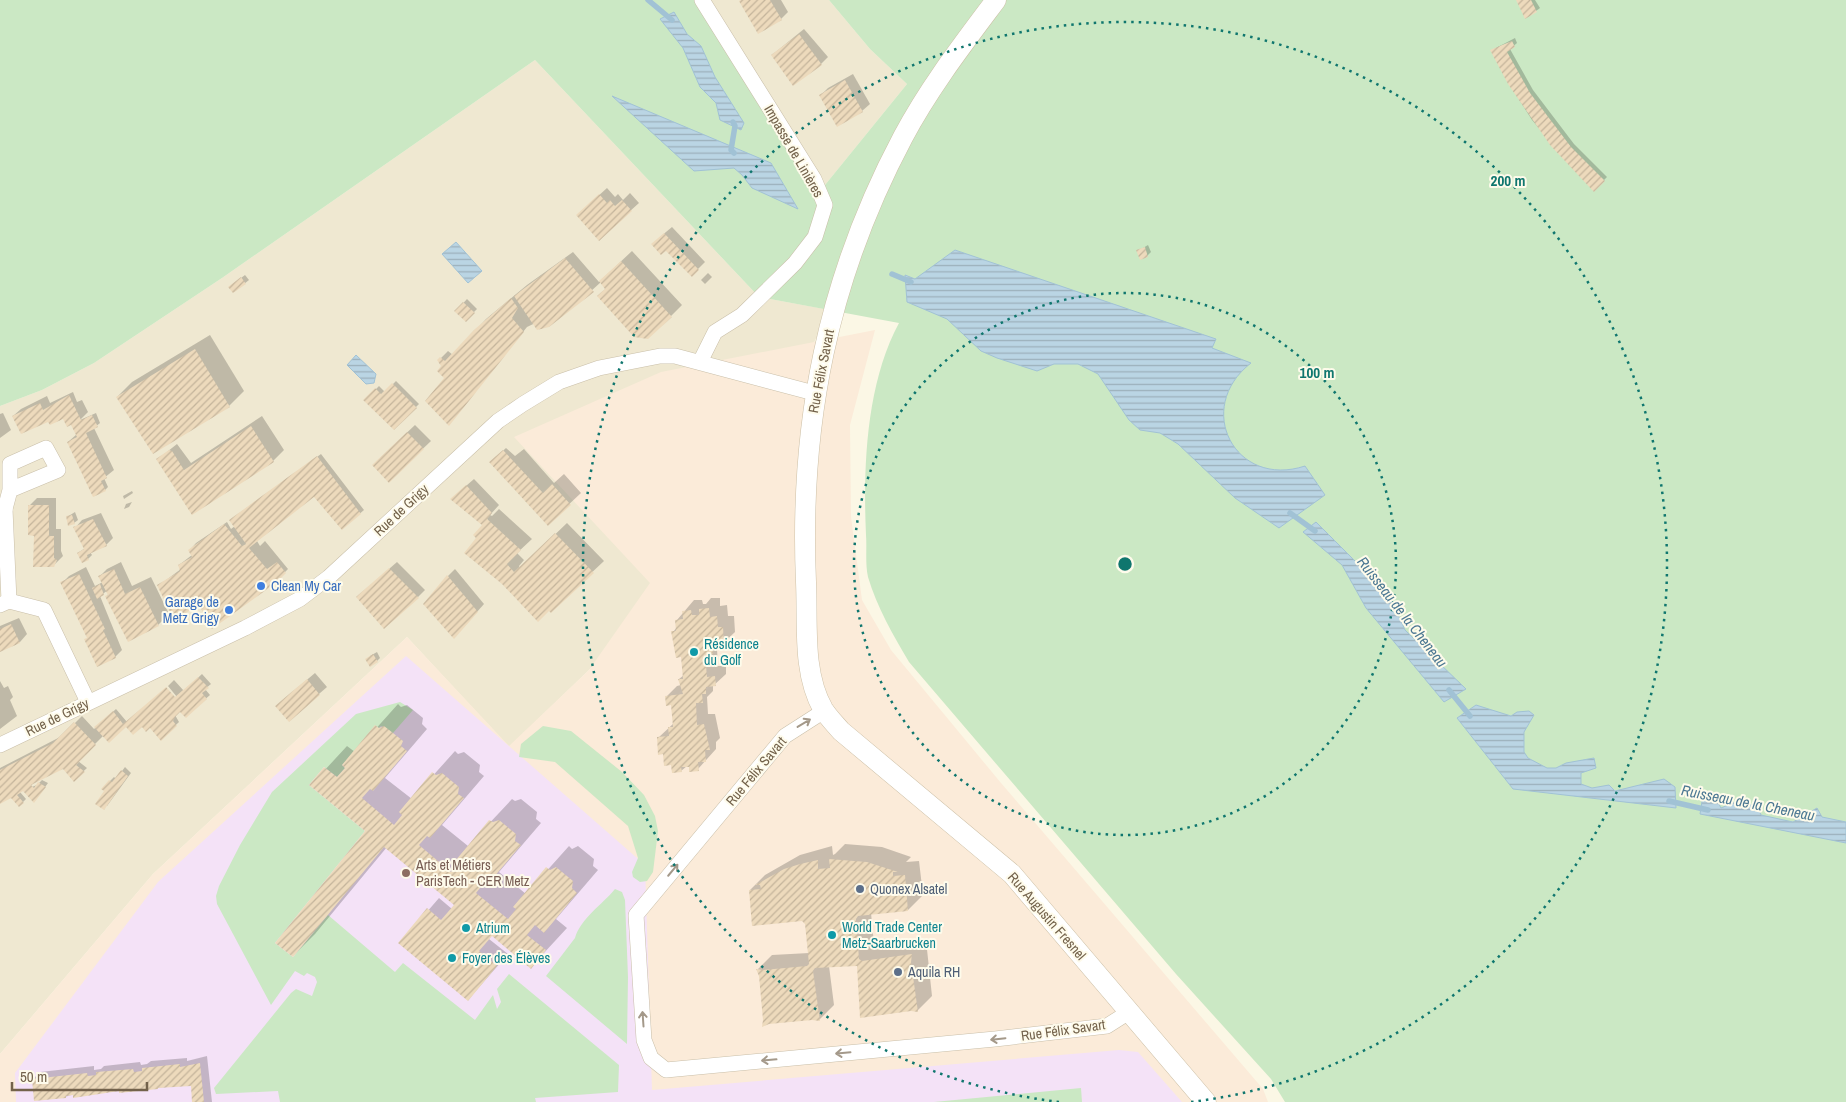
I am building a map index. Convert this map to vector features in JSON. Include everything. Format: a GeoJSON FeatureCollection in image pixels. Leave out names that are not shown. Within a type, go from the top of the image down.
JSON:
{"type":"FeatureCollection","features":[{"type":"Feature","properties":{"kind":"street","name":"Impasse de Linières"},"geometry":{"type":"LineString","coordinates":[[700,362],[715,332],[742,315],[795,262],[815,237],[825,205],[814,179],[702,0]]}},
{"type":"Feature","properties":{"kind":"street","name":"Rue Félix Savart"},"geometry":{"type":"LineString","coordinates":[[996,0],[959,48],[916,114],[858,232],[839,293],[814,393],[806,465],[804,534],[810,670],[824,710],[785,736],[636,915],[644,1040],[651,1058],[666,1070],[995,1039],[1107,1026],[1129,1012]]}},
{"type":"Feature","properties":{"kind":"street","name":"Rue de Grigy"},"geometry":{"type":"LineString","coordinates":[[0,744],[245,628],[300,599],[329,577],[498,421],[559,382],[599,368],[660,356],[675,356],[763,381],[814,393]]}},
{"type":"Feature","properties":{"kind":"street"},"geometry":{"type":"LineString","coordinates":[[10,490],[3,509],[4,603],[44,610],[88,702]]}},
{"type":"Feature","properties":{"kind":"street","name":"Rue Augustin Fresnel"},"geometry":{"type":"LineString","coordinates":[[824,710],[864,752],[1012,874],[1206,1102]]}},
{"type":"Feature","properties":{"kind":"shaded area"},"geometry":{"type":"Polygon","coordinates":[[[705,0],[829,0],[870,49],[907,84],[825,185],[705,0]]]}},
{"type":"Feature","properties":{"kind":"shaded area"},"geometry":{"type":"Polygon","coordinates":[[[535,60],[759,297],[830,310],[800,371],[786,465],[589,670],[509,747],[407,637],[153,874],[0,1054],[0,406],[42,390],[94,363],[222,278],[535,60]]]}},
{"type":"Feature","properties":{"kind":"shaded area"},"geometry":{"type":"Polygon","coordinates":[[[875,330],[850,425],[851,517],[862,600],[891,650],[1001,783],[1263,1089],[1268,1102],[0,1102],[0,1054],[153,874],[407,637],[509,746],[589,670],[650,583],[514,437],[661,372],[875,330]]]}},
{"type":"Feature","properties":{"kind":"shaded area","name":"Arts et Métiers ParisTech - CER Metz"},"geometry":{"type":"Polygon","coordinates":[[[406,656],[645,865],[652,1090],[1119,1050],[1138,1052],[1182,1102],[16,1102],[15,1073],[158,882],[406,656]]]}},
{"type":"Feature","properties":{"kind":"green space"},"geometry":{"type":"Polygon","coordinates":[[[0,0],[705,0],[825,185],[907,84],[870,49],[829,0],[1846,0],[1846,1102],[1285,1102],[1271,1079],[1176,974],[909,662],[886,621],[867,572],[866,454],[873,399],[888,347],[899,323],[759,297],[535,60],[222,278],[94,363],[42,390],[0,406],[0,0]]]}},
{"type":"Feature","properties":{"kind":"green space"},"geometry":{"type":"Polygon","coordinates":[[[400,702],[413,710],[393,733],[381,726],[342,765],[345,768],[337,777],[324,767],[309,785],[365,831],[275,943],[293,957],[328,915],[395,972],[403,963],[475,1020],[493,995],[497,1009],[501,1002],[497,989],[509,974],[619,1065],[618,1092],[535,1098],[536,1102],[280,1102],[278,1091],[216,1094],[214,1088],[291,993],[296,989],[312,996],[317,982],[315,977],[307,973],[304,976],[295,971],[271,1005],[217,904],[216,896],[219,886],[240,845],[272,792],[356,714],[400,702]]]}},
{"type":"Feature","properties":{"kind":"green space"},"geometry":{"type":"Polygon","coordinates":[[[543,726],[571,731],[622,772],[644,795],[655,816],[658,831],[653,872],[647,881],[640,882],[633,877],[632,872],[638,858],[628,826],[555,762],[519,757],[521,744],[543,726]]]}},
{"type":"Feature","properties":{"kind":"green space"},"geometry":{"type":"Polygon","coordinates":[[[615,889],[622,892],[625,900],[628,977],[627,1044],[546,976],[575,938],[582,924],[615,889]]]}},
{"type":"Feature","properties":{"kind":"green space"},"geometry":{"type":"Polygon","coordinates":[[[1081,1088],[1082,1102],[934,1102],[1081,1088]]]}},
{"type":"Feature","properties":{"kind":"water"},"geometry":{"type":"Polygon","coordinates":[[[674,12],[687,34],[701,46],[715,77],[744,123],[741,130],[720,120],[716,103],[700,87],[683,48],[660,19],[674,12]]]}},
{"type":"Feature","properties":{"kind":"water"},"geometry":{"type":"Polygon","coordinates":[[[612,96],[771,163],[798,209],[752,188],[734,168],[694,171],[612,96]]]}},
{"type":"Feature","properties":{"kind":"water"},"geometry":{"type":"Polygon","coordinates":[[[456,242],[482,271],[468,283],[442,254],[456,242]]]}},
{"type":"Feature","properties":{"kind":"water"},"geometry":{"type":"Polygon","coordinates":[[[955,250],[1216,339],[1212,348],[1251,363],[1234,381],[1225,401],[1224,421],[1230,440],[1242,455],[1259,466],[1280,470],[1305,466],[1325,495],[1279,528],[1235,498],[1178,444],[1160,433],[1140,430],[1129,420],[1098,374],[1078,364],[1054,364],[1037,371],[997,358],[981,351],[947,319],[907,302],[905,275],[915,279],[955,250]]]}},
{"type":"Feature","properties":{"kind":"water"},"geometry":{"type":"Polygon","coordinates":[[[356,355],[376,374],[374,383],[366,384],[347,365],[356,355]]]}},
{"type":"Feature","properties":{"kind":"water"},"geometry":{"type":"Polygon","coordinates":[[[1316,522],[1389,595],[1405,630],[1466,689],[1444,702],[1366,608],[1342,565],[1303,532],[1316,522]]]}},
{"type":"Feature","properties":{"kind":"water"},"geometry":{"type":"Polygon","coordinates":[[[1476,705],[1511,716],[1517,712],[1529,711],[1534,715],[1524,732],[1524,752],[1528,758],[1547,768],[1556,768],[1566,763],[1594,758],[1596,768],[1581,773],[1581,784],[1592,788],[1609,785],[1615,791],[1664,779],[1675,787],[1676,808],[1513,789],[1457,718],[1476,705]]]}},
{"type":"Feature","properties":{"kind":"water"},"geometry":{"type":"Polygon","coordinates":[[[1703,795],[1714,795],[1721,808],[1735,802],[1757,806],[1761,815],[1793,822],[1817,808],[1822,817],[1846,822],[1846,843],[1700,814],[1703,795]]]}},
{"type":"Feature","properties":{"kind":"building"},"geometry":{"type":"Polygon","coordinates":[[[770,0],[782,20],[758,34],[739,1],[770,0]]]}},
{"type":"Feature","properties":{"kind":"building"},"geometry":{"type":"Polygon","coordinates":[[[1516,0],[1531,0],[1537,12],[1525,19],[1516,0]]]}},
{"type":"Feature","properties":{"kind":"building"},"geometry":{"type":"Polygon","coordinates":[[[799,34],[822,65],[793,86],[771,55],[799,34]]]}},
{"type":"Feature","properties":{"kind":"building"},"geometry":{"type":"Polygon","coordinates":[[[1512,41],[1515,47],[1507,52],[1530,93],[1571,147],[1605,181],[1594,192],[1550,145],[1508,84],[1490,50],[1512,41]]]}},
{"type":"Feature","properties":{"kind":"building"},"geometry":{"type":"Polygon","coordinates":[[[845,80],[863,112],[837,127],[819,95],[845,80]]]}},
{"type":"Feature","properties":{"kind":"building"},"geometry":{"type":"Polygon","coordinates":[[[599,194],[607,203],[610,200],[615,206],[622,200],[632,211],[599,241],[576,215],[599,194]]]}},
{"type":"Feature","properties":{"kind":"building"},"geometry":{"type":"Polygon","coordinates":[[[664,233],[699,270],[692,277],[666,251],[661,255],[651,244],[664,233]]]}},
{"type":"Feature","properties":{"kind":"building"},"geometry":{"type":"Polygon","coordinates":[[[1145,247],[1148,257],[1140,260],[1136,250],[1145,247]]]}},
{"type":"Feature","properties":{"kind":"building"},"geometry":{"type":"Polygon","coordinates":[[[565,258],[594,292],[549,327],[537,330],[514,296],[565,258]]]}},
{"type":"Feature","properties":{"kind":"building"},"geometry":{"type":"Polygon","coordinates":[[[621,261],[672,317],[648,339],[634,337],[597,296],[605,289],[599,281],[621,261]]]}},
{"type":"Feature","properties":{"kind":"building"},"geometry":{"type":"Polygon","coordinates":[[[241,277],[246,284],[233,293],[228,287],[241,277]]]}},
{"type":"Feature","properties":{"kind":"building"},"geometry":{"type":"Polygon","coordinates":[[[511,298],[518,308],[512,318],[524,332],[449,426],[425,401],[444,378],[437,371],[441,366],[437,360],[440,357],[445,361],[474,330],[511,298]]]}},
{"type":"Feature","properties":{"kind":"building"},"geometry":{"type":"Polygon","coordinates":[[[463,302],[475,313],[466,322],[454,311],[463,302]]]}},
{"type":"Feature","properties":{"kind":"building"},"geometry":{"type":"Polygon","coordinates":[[[195,349],[230,407],[153,454],[116,397],[195,349]]]}},
{"type":"Feature","properties":{"kind":"building"},"geometry":{"type":"Polygon","coordinates":[[[392,383],[417,408],[394,430],[363,400],[375,388],[381,394],[392,383]]]}},
{"type":"Feature","properties":{"kind":"building"},"geometry":{"type":"Polygon","coordinates":[[[69,395],[81,420],[92,415],[98,427],[86,433],[107,478],[101,481],[106,491],[93,497],[67,442],[77,437],[71,425],[67,427],[63,419],[50,425],[48,422],[21,434],[12,416],[40,403],[43,410],[69,395]]]}},
{"type":"Feature","properties":{"kind":"building"},"geometry":{"type":"Polygon","coordinates":[[[251,426],[274,462],[192,515],[156,459],[169,450],[172,451],[184,470],[251,426]]]}},
{"type":"Feature","properties":{"kind":"building"},"geometry":{"type":"Polygon","coordinates":[[[407,432],[424,449],[389,483],[372,465],[407,432]]]}},
{"type":"Feature","properties":{"kind":"building"},"geometry":{"type":"Polygon","coordinates":[[[503,450],[543,493],[552,484],[571,505],[548,526],[489,462],[503,450]]]}},
{"type":"Feature","properties":{"kind":"building"},"geometry":{"type":"Polygon","coordinates":[[[317,456],[361,514],[342,530],[314,497],[249,548],[267,569],[277,562],[286,573],[277,582],[212,629],[199,605],[174,620],[157,585],[180,571],[178,565],[192,557],[188,550],[224,524],[242,546],[246,544],[229,520],[317,456]]]}},
{"type":"Feature","properties":{"kind":"building"},"geometry":{"type":"Polygon","coordinates":[[[466,485],[492,513],[487,519],[521,550],[507,564],[514,572],[555,533],[594,573],[551,613],[549,611],[538,622],[502,584],[464,553],[476,538],[473,535],[482,525],[450,499],[466,485]]]}},
{"type":"Feature","properties":{"kind":"building"},"geometry":{"type":"Polygon","coordinates":[[[28,505],[49,505],[49,536],[54,536],[54,558],[57,560],[54,567],[33,567],[34,536],[28,535],[28,505]]]}},
{"type":"Feature","properties":{"kind":"building"},"geometry":{"type":"Polygon","coordinates":[[[72,515],[75,524],[68,526],[66,516],[72,515]]]}},
{"type":"Feature","properties":{"kind":"building"},"geometry":{"type":"Polygon","coordinates":[[[93,519],[107,546],[87,555],[89,560],[82,563],[77,553],[84,549],[73,527],[93,519]]]}},
{"type":"Feature","properties":{"kind":"building"},"geometry":{"type":"Polygon","coordinates":[[[389,568],[419,598],[384,629],[356,597],[389,568]]]}},
{"type":"Feature","properties":{"kind":"building"},"geometry":{"type":"Polygon","coordinates":[[[114,569],[125,594],[140,587],[159,626],[128,642],[105,596],[108,595],[98,576],[114,569]]]}},
{"type":"Feature","properties":{"kind":"building"},"geometry":{"type":"Polygon","coordinates":[[[79,574],[105,629],[103,630],[116,658],[97,667],[84,639],[87,638],[60,582],[79,574]]]}},
{"type":"Feature","properties":{"kind":"building"},"geometry":{"type":"Polygon","coordinates":[[[447,575],[478,612],[454,639],[423,604],[447,575]]]}},
{"type":"Feature","properties":{"kind":"building"},"geometry":{"type":"Polygon","coordinates":[[[100,584],[104,595],[97,599],[92,588],[100,584]]]}},
{"type":"Feature","properties":{"kind":"building"},"geometry":{"type":"Polygon","coordinates":[[[709,608],[710,617],[717,616],[718,627],[723,627],[724,645],[713,646],[713,654],[705,655],[707,677],[715,676],[716,686],[706,687],[706,694],[702,694],[703,703],[696,703],[697,725],[704,724],[710,750],[705,750],[706,762],[698,762],[699,771],[689,772],[689,767],[681,767],[682,772],[672,773],[671,765],[664,766],[663,754],[658,755],[657,737],[669,736],[668,727],[673,727],[671,705],[666,706],[665,696],[683,694],[678,679],[683,679],[681,657],[676,658],[671,631],[676,631],[675,620],[683,619],[682,611],[691,610],[692,615],[699,615],[699,609],[709,608]]]}},
{"type":"Feature","properties":{"kind":"building"},"geometry":{"type":"Polygon","coordinates":[[[11,624],[20,643],[0,652],[0,629],[11,624]]]}},
{"type":"Feature","properties":{"kind":"building"},"geometry":{"type":"Polygon","coordinates":[[[373,654],[378,662],[370,667],[365,659],[373,654]]]}},
{"type":"Feature","properties":{"kind":"building"},"geometry":{"type":"Polygon","coordinates":[[[198,677],[209,688],[202,693],[207,699],[186,718],[180,712],[173,721],[177,726],[161,741],[150,728],[146,732],[142,727],[133,735],[126,727],[109,743],[94,727],[113,711],[123,724],[166,687],[175,697],[198,677]]]}},
{"type":"Feature","properties":{"kind":"building"},"geometry":{"type":"Polygon","coordinates":[[[307,679],[320,695],[289,722],[275,706],[307,679]]]}},
{"type":"Feature","properties":{"kind":"building"},"geometry":{"type":"Polygon","coordinates":[[[74,722],[96,745],[76,765],[85,772],[74,782],[63,769],[31,785],[34,788],[38,782],[46,787],[34,803],[23,791],[17,795],[24,803],[19,807],[11,798],[0,804],[0,770],[53,743],[74,722]]]}},
{"type":"Feature","properties":{"kind":"building"},"geometry":{"type":"Polygon","coordinates":[[[375,725],[379,728],[384,726],[403,741],[401,746],[407,751],[373,791],[370,789],[362,798],[394,825],[402,815],[399,812],[432,772],[436,775],[442,773],[459,787],[458,794],[464,798],[430,838],[427,836],[419,845],[451,872],[459,862],[456,860],[489,820],[493,822],[499,820],[516,834],[515,841],[521,845],[487,885],[484,883],[476,893],[508,919],[516,909],[513,907],[546,867],[550,870],[556,867],[573,881],[572,888],[577,893],[544,933],[535,925],[527,935],[546,950],[531,969],[492,936],[479,951],[497,966],[468,1001],[398,943],[427,908],[441,920],[454,905],[384,847],[293,957],[275,943],[365,831],[309,785],[324,767],[337,777],[345,768],[342,765],[375,725]]]}},
{"type":"Feature","properties":{"kind":"building"},"geometry":{"type":"Polygon","coordinates":[[[121,770],[128,776],[104,810],[95,804],[104,791],[101,789],[109,780],[112,782],[121,770]]]}},
{"type":"Feature","properties":{"kind":"building","name":"World Trade Center Metz-Saarbrucken"},"geometry":{"type":"Polygon","coordinates":[[[829,859],[867,862],[898,872],[893,872],[893,876],[905,875],[908,911],[858,916],[856,919],[859,959],[862,961],[912,954],[911,962],[918,1012],[911,1011],[860,1018],[857,966],[815,968],[813,971],[820,1021],[769,1024],[762,1027],[759,976],[756,969],[807,966],[809,964],[805,924],[802,921],[752,926],[749,890],[761,889],[760,885],[755,885],[784,869],[800,864],[818,860],[818,869],[830,868],[829,859]]]}},
{"type":"Feature","properties":{"kind":"building"},"geometry":{"type":"Polygon","coordinates":[[[200,1063],[204,1102],[192,1102],[191,1086],[119,1093],[119,1091],[73,1098],[73,1095],[66,1096],[66,1098],[34,1101],[32,1079],[87,1073],[88,1076],[96,1075],[96,1072],[133,1069],[134,1072],[142,1071],[142,1068],[180,1064],[180,1067],[200,1063]]]}},
{"type":"Feature","properties":{"kind":"waterway","name":"Ruisseau de la Cheneau"},"geometry":{"type":"LineString","coordinates":[[648,0],[672,20]]}},
{"type":"Feature","properties":{"kind":"waterway","name":"Ruisseau de la Cheneau"},"geometry":{"type":"LineString","coordinates":[[733,122],[735,126],[731,150],[734,153]]}},
{"type":"Feature","properties":{"kind":"waterway","name":"Ruisseau de la Cheneau"},"geometry":{"type":"LineString","coordinates":[[892,274],[911,282]]}},
{"type":"Feature","properties":{"kind":"waterway","name":"Ruisseau de la Cheneau"},"geometry":{"type":"LineString","coordinates":[[1290,513],[1315,531]]}},
{"type":"Feature","properties":{"kind":"waterway","name":"Ruisseau de la Cheneau"},"geometry":{"type":"LineString","coordinates":[[1449,690],[1470,716]]}},
{"type":"Feature","properties":{"kind":"waterway","name":"Ruisseau de la Cheneau"},"geometry":{"type":"LineString","coordinates":[[1669,801],[1708,810]]}},
{"type":"Feature","properties":{"kind":"place","name":"Clean My Car"},"geometry":{"type":"Point","coordinates":[261,586]}},
{"type":"Feature","properties":{"kind":"place","name":"Garage de Metz Grigy"},"geometry":{"type":"Point","coordinates":[229,610]}},
{"type":"Feature","properties":{"kind":"place","name":"Résidence du Golf"},"geometry":{"type":"Point","coordinates":[694,652]}},
{"type":"Feature","properties":{"kind":"place","name":"Arts et Métiers ParisTech - CER Metz"},"geometry":{"type":"Point","coordinates":[406,873]}},
{"type":"Feature","properties":{"kind":"place","name":"Quonex Alsatel"},"geometry":{"type":"Point","coordinates":[860,889]}},
{"type":"Feature","properties":{"kind":"place","name":"Atrium"},"geometry":{"type":"Point","coordinates":[466,928]}},
{"type":"Feature","properties":{"kind":"place","name":"World Trade Center Metz-Saarbrucken"},"geometry":{"type":"Point","coordinates":[832,935]}},
{"type":"Feature","properties":{"kind":"place","name":"Foyer des Élèves"},"geometry":{"type":"Point","coordinates":[452,958]}},
{"type":"Feature","properties":{"kind":"place","name":"Aquila RH"},"geometry":{"type":"Point","coordinates":[898,972]}}]}
